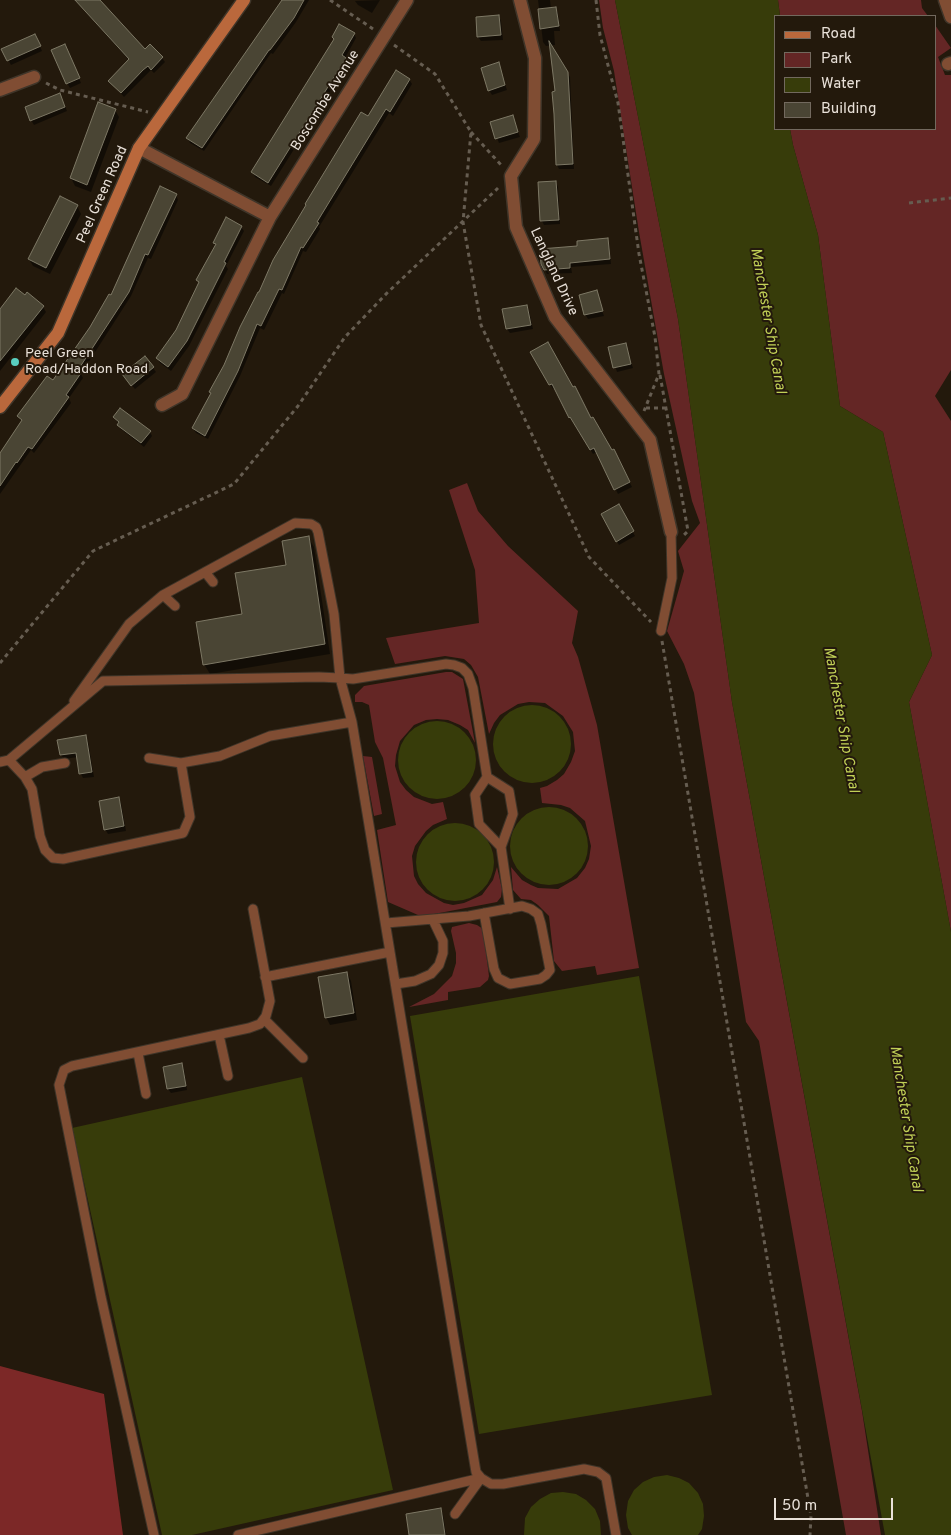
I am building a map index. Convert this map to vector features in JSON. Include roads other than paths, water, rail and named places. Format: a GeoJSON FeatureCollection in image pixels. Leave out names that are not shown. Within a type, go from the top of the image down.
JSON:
{"type":"FeatureCollection","features":[{"type":"Feature","properties":{"kind":"street","name":"Peel Green Road"},"geometry":{"type":"LineString","coordinates":[[0,407],[58,333],[139,148],[244,0]]}},
{"type":"Feature","properties":{"kind":"street","name":"Boscombe Avenue"},"geometry":{"type":"LineString","coordinates":[[162,405],[182,394],[270,217],[407,0]]}},
{"type":"Feature","properties":{"kind":"street","name":"Langland Drive"},"geometry":{"type":"LineString","coordinates":[[520,0],[535,58],[534,139],[511,176],[516,227],[555,317],[650,440],[671,532]]}},
{"type":"Feature","properties":{"kind":"street"},"geometry":{"type":"LineString","coordinates":[[945,0],[951,17]]}},
{"type":"Feature","properties":{"kind":"street"},"geometry":{"type":"LineString","coordinates":[[0,90],[34,78]]}},
{"type":"Feature","properties":{"kind":"street"},"geometry":{"type":"LineString","coordinates":[[139,148],[270,217]]}},
{"type":"Feature","properties":{"kind":"lane"},"geometry":{"type":"LineString","coordinates":[[67,712],[129,624],[163,595],[295,523],[311,524],[316,527],[334,614],[340,678],[352,722],[476,1472],[481,1478],[491,1484],[503,1484],[584,1469],[598,1472],[606,1478],[616,1535]]}},
{"type":"Feature","properties":{"kind":"lane"},"geometry":{"type":"LineString","coordinates":[[661,631],[672,578],[671,532]]}},
{"type":"Feature","properties":{"kind":"lane"},"geometry":{"type":"LineString","coordinates":[[205,572],[213,582]]}},
{"type":"Feature","properties":{"kind":"lane"},"geometry":{"type":"LineString","coordinates":[[163,595],[175,606]]}},
{"type":"Feature","properties":{"kind":"lane"},"geometry":{"type":"LineString","coordinates":[[181,763],[190,816],[183,833],[63,859],[53,858],[45,850],[40,836],[32,789],[25,777],[4,761],[103,681],[319,677],[353,679],[446,664],[454,665],[462,668],[468,674],[473,688],[487,777],[475,795],[479,824],[502,846]]}},
{"type":"Feature","properties":{"kind":"lane"},"geometry":{"type":"LineString","coordinates":[[149,758],[181,763],[220,756],[270,736],[352,722]]}},
{"type":"Feature","properties":{"kind":"lane"},"geometry":{"type":"LineString","coordinates":[[25,777],[42,767],[65,763]]}},
{"type":"Feature","properties":{"kind":"lane"},"geometry":{"type":"LineString","coordinates":[[487,777],[509,791],[513,814],[502,846],[510,909]]}},
{"type":"Feature","properties":{"kind":"lane"},"geometry":{"type":"LineString","coordinates":[[386,923],[484,914],[522,906],[538,914],[542,924],[550,970],[546,975],[540,979],[510,984],[498,978],[494,969],[484,914]]}},
{"type":"Feature","properties":{"kind":"lane"},"geometry":{"type":"LineString","coordinates":[[154,1535],[104,1306],[59,1085],[64,1070],[72,1066],[219,1035],[260,1024],[264,1019],[270,1001],[253,909]]}},
{"type":"Feature","properties":{"kind":"lane"},"geometry":{"type":"LineString","coordinates":[[396,984],[415,981],[431,974],[439,965],[443,954],[443,941],[433,920]]}},
{"type":"Feature","properties":{"kind":"lane"},"geometry":{"type":"LineString","coordinates":[[265,977],[390,952]]}},
{"type":"Feature","properties":{"kind":"lane"},"geometry":{"type":"LineString","coordinates":[[264,1019],[304,1058]]}},
{"type":"Feature","properties":{"kind":"lane"},"geometry":{"type":"LineString","coordinates":[[219,1035],[228,1076]]}},
{"type":"Feature","properties":{"kind":"lane"},"geometry":{"type":"LineString","coordinates":[[138,1052],[146,1094]]}},
{"type":"Feature","properties":{"kind":"lane"},"geometry":{"type":"LineString","coordinates":[[455,1514],[481,1478]]}},
{"type":"Feature","properties":{"kind":"lane"},"geometry":{"type":"LineString","coordinates":[[238,1535],[481,1478]]}},
{"type":"Feature","properties":{"kind":"water","name":"Manchester Ship Canal"},"geometry":{"type":"Polygon","coordinates":[[[615,0],[778,0],[780,15],[774,15],[774,130],[790,130],[818,235],[840,406],[883,432],[932,655],[909,702],[951,932],[951,1535],[885,1535],[732,702],[678,319],[615,0]]]}},
{"type":"Feature","properties":{"kind":"water"},"geometry":{"type":"Polygon","coordinates":[[[532,705],[547,708],[560,716],[568,729],[571,744],[568,759],[560,772],[547,780],[532,783],[517,780],[504,772],[496,759],[493,744],[496,729],[504,716],[517,708],[532,705]]]}},
{"type":"Feature","properties":{"kind":"water"},"geometry":{"type":"Polygon","coordinates":[[[437,721],[452,724],[465,732],[473,745],[476,760],[473,775],[465,788],[452,796],[437,799],[422,796],[409,788],[401,775],[398,760],[401,745],[409,732],[422,724],[437,721]]]}},
{"type":"Feature","properties":{"kind":"water"},"geometry":{"type":"Polygon","coordinates":[[[549,807],[564,810],[577,818],[585,831],[588,846],[585,861],[577,874],[564,882],[549,885],[534,882],[521,874],[513,861],[510,846],[513,831],[521,818],[534,810],[549,807]]]}},
{"type":"Feature","properties":{"kind":"water"},"geometry":{"type":"Polygon","coordinates":[[[455,823],[470,826],[483,834],[491,847],[494,862],[491,877],[483,890],[470,898],[455,901],[440,898],[427,890],[419,877],[416,862],[419,847],[427,834],[440,826],[455,823]]]}},
{"type":"Feature","properties":{"kind":"water"},"geometry":{"type":"Polygon","coordinates":[[[639,976],[712,1395],[479,1434],[410,1016],[639,976]]]}},
{"type":"Feature","properties":{"kind":"water"},"geometry":{"type":"Polygon","coordinates":[[[302,1077],[393,1490],[192,1535],[162,1535],[72,1128],[302,1077]]]}},
{"type":"Feature","properties":{"kind":"water"},"geometry":{"type":"Polygon","coordinates":[[[667,1475],[689,1483],[698,1493],[703,1504],[702,1529],[698,1535],[632,1535],[628,1528],[626,1515],[628,1501],[634,1490],[643,1482],[654,1477],[667,1475]]]}},
{"type":"Feature","properties":{"kind":"water"},"geometry":{"type":"Polygon","coordinates":[[[551,1493],[576,1494],[595,1509],[600,1521],[601,1535],[524,1535],[525,1518],[531,1507],[551,1493]]]}},
{"type":"Feature","properties":{"kind":"place","name":"Peel Green Road/Haddon Road"},"geometry":{"type":"Point","coordinates":[15,362]}}]}
